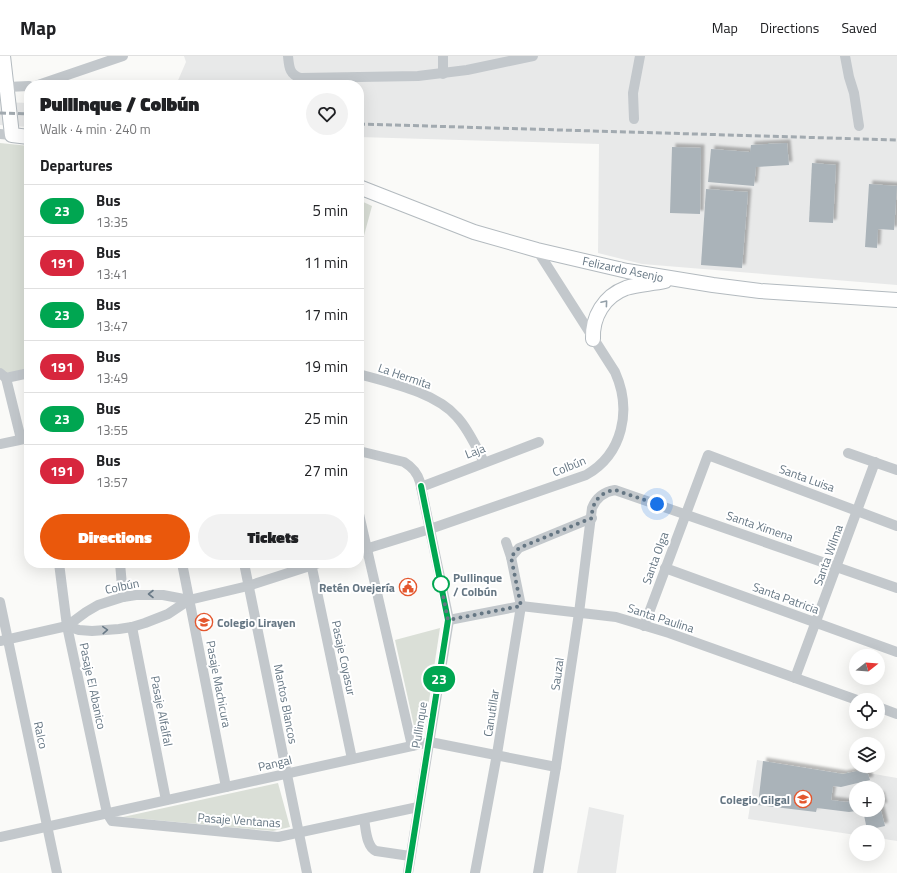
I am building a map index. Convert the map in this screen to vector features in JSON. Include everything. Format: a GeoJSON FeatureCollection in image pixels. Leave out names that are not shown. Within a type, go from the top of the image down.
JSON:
{"type":"FeatureCollection","features":[{"type":"Feature","properties":{"kind":"street"},"geometry":{"type":"LineString","coordinates":[[53,80],[123,56]]}},
{"type":"Feature","properties":{"kind":"street"},"geometry":{"type":"LineString","coordinates":[[288,56],[289,69],[295,76],[317,80]]}},
{"type":"Feature","properties":{"kind":"street"},"geometry":{"type":"LineString","coordinates":[[443,56],[443,74]]}},
{"type":"Feature","properties":{"kind":"street"},"geometry":{"type":"LineString","coordinates":[[344,80],[443,74],[534,56]]}},
{"type":"Feature","properties":{"kind":"street"},"geometry":{"type":"LineString","coordinates":[[634,119],[634,93],[640,56]]}},
{"type":"Feature","properties":{"kind":"street"},"geometry":{"type":"LineString","coordinates":[[845,56],[854,93],[859,126]]}},
{"type":"Feature","properties":{"kind":"street"},"geometry":{"type":"LineString","coordinates":[[2,58],[7,87],[6,135],[24,137]]}},
{"type":"Feature","properties":{"kind":"street"},"geometry":{"type":"LineString","coordinates":[[7,87],[24,86]]}},
{"type":"Feature","properties":{"kind":"street","name":"Felizardo Asenjo"},"geometry":{"type":"LineString","coordinates":[[364,189],[474,232],[537,250],[627,271],[675,280],[760,291],[897,300]]}},
{"type":"Feature","properties":{"kind":"street","name":"Colbún"},"geometry":{"type":"LineString","coordinates":[[364,550],[430,529],[586,475],[597,469],[613,448],[621,429],[623,409],[621,390],[615,372],[537,250]]}},
{"type":"Feature","properties":{"kind":"street"},"geometry":{"type":"LineString","coordinates":[[593,339],[593,327],[598,312],[613,295],[632,287],[675,280]]}},
{"type":"Feature","properties":{"kind":"street"},"geometry":{"type":"LineString","coordinates":[[24,374],[3,376],[24,430]]}},
{"type":"Feature","properties":{"kind":"street","name":"La Hermita"},"geometry":{"type":"LineString","coordinates":[[364,376],[420,393],[442,404],[457,417],[470,435],[484,462]]}},
{"type":"Feature","properties":{"kind":"street"},"geometry":{"type":"LineString","coordinates":[[0,444],[24,439]]}},
{"type":"Feature","properties":{"kind":"street","name":"Laja"},"geometry":{"type":"LineString","coordinates":[[421,486],[539,442]]}},
{"type":"Feature","properties":{"kind":"street","name":"Pullinque"},"geometry":{"type":"LineString","coordinates":[[364,452],[404,462],[416,473],[421,486],[448,620],[430,742],[408,873]]}},
{"type":"Feature","properties":{"kind":"street"},"geometry":{"type":"LineString","coordinates":[[848,453],[897,470]]}},
{"type":"Feature","properties":{"kind":"street","name":"Santa Luisa"},"geometry":{"type":"LineString","coordinates":[[708,455],[897,526]]}},
{"type":"Feature","properties":{"kind":"street","name":"Santa Olga"},"geometry":{"type":"LineString","coordinates":[[644,626],[708,455]]}},
{"type":"Feature","properties":{"kind":"street","name":"Santa Wilma"},"geometry":{"type":"LineString","coordinates":[[796,678],[875,462]]}},
{"type":"Feature","properties":{"kind":"street","name":"Santa Ximena"},"geometry":{"type":"LineString","coordinates":[[615,490],[897,588]]}},
{"type":"Feature","properties":{"kind":"street","name":"Sauzal"},"geometry":{"type":"LineString","coordinates":[[538,873],[556,767],[579,613],[592,518],[592,508],[597,499],[605,493],[615,490]]}},
{"type":"Feature","properties":{"kind":"street"},"geometry":{"type":"LineString","coordinates":[[511,557],[519,548],[592,518]]}},
{"type":"Feature","properties":{"kind":"street","name":"Canutillar"},"geometry":{"type":"LineString","coordinates":[[475,873],[498,754],[521,606],[511,557],[506,542]]}},
{"type":"Feature","properties":{"kind":"street"},"geometry":{"type":"LineString","coordinates":[[364,554],[412,746]]}},
{"type":"Feature","properties":{"kind":"street","name":"Pasaje El Abanico"},"geometry":{"type":"LineString","coordinates":[[60,568],[67,626],[107,813]]}},
{"type":"Feature","properties":{"kind":"street"},"geometry":{"type":"LineString","coordinates":[[120,568],[123,597]]}},
{"type":"Feature","properties":{"kind":"street","name":"Pasaje Machicura"},"geometry":{"type":"LineString","coordinates":[[183,568],[226,787]]}},
{"type":"Feature","properties":{"kind":"street","name":"Mantos Blancos"},"geometry":{"type":"LineString","coordinates":[[245,568],[307,873]]}},
{"type":"Feature","properties":{"kind":"street","name":"Colbún"},"geometry":{"type":"LineString","coordinates":[[67,626],[79,630],[92,631],[119,629],[145,624],[168,614],[189,600],[248,586],[302,568]]}},
{"type":"Feature","properties":{"kind":"street","name":"Pasaje Coyasur"},"geometry":{"type":"LineString","coordinates":[[315,568],[352,759]]}},
{"type":"Feature","properties":{"kind":"street","name":"Santa Patricia"},"geometry":{"type":"LineString","coordinates":[[665,568],[897,652]]}},
{"type":"Feature","properties":{"kind":"street","name":"Colbún"},"geometry":{"type":"LineString","coordinates":[[4,640],[67,626],[98,605],[123,597],[150,594],[176,596],[189,600]]}},
{"type":"Feature","properties":{"kind":"street","name":"Ralco"},"geometry":{"type":"LineString","coordinates":[[0,602],[4,640],[57,873]]}},
{"type":"Feature","properties":{"kind":"street","name":"Santa Paulina"},"geometry":{"type":"LineString","coordinates":[[448,620],[521,606],[616,617],[849,697]]}},
{"type":"Feature","properties":{"kind":"street","name":"Pasaje Alfalfal"},"geometry":{"type":"LineString","coordinates":[[132,627],[166,800]]}},
{"type":"Feature","properties":{"kind":"street"},"geometry":{"type":"LineString","coordinates":[[885,710],[897,714]]}},
{"type":"Feature","properties":{"kind":"street","name":"Pangal"},"geometry":{"type":"LineString","coordinates":[[0,837],[430,742],[498,754],[556,767]]}},
{"type":"Feature","properties":{"kind":"street","name":"Pasaje Ventanas"},"geometry":{"type":"LineString","coordinates":[[107,813],[112,821],[278,837],[418,807]]}},
{"type":"Feature","properties":{"kind":"street"},"geometry":{"type":"LineString","coordinates":[[364,819],[369,845],[372,849],[376,851],[410,856]]}},
{"type":"Feature","properties":{"kind":"shaded area"},"geometry":{"type":"Polygon","coordinates":[[[184,56],[897,56],[897,285],[642,264],[598,253],[599,144],[364,137],[364,80],[178,80],[186,62],[184,56]]]}},
{"type":"Feature","properties":{"kind":"shaded area"},"geometry":{"type":"Polygon","coordinates":[[[0,102],[24,103],[24,127],[0,125],[0,102]]]}},
{"type":"Feature","properties":{"kind":"shaded area"},"geometry":{"type":"Polygon","coordinates":[[[0,143],[24,145],[24,370],[7,373],[0,368],[0,143]]]}},
{"type":"Feature","properties":{"kind":"shaded area"},"geometry":{"type":"Polygon","coordinates":[[[364,202],[372,206],[364,236],[364,202]]]}},
{"type":"Feature","properties":{"kind":"shaded area"},"geometry":{"type":"Polygon","coordinates":[[[440,628],[424,734],[416,735],[395,640],[440,628]]]}},
{"type":"Feature","properties":{"kind":"shaded area","name":"Colegio Gilgal"},"geometry":{"type":"Polygon","coordinates":[[[757,760],[843,774],[868,773],[897,778],[897,841],[885,839],[885,825],[849,825],[849,834],[748,819],[757,760]]]}},
{"type":"Feature","properties":{"kind":"shaded area"},"geometry":{"type":"Polygon","coordinates":[[[278,783],[290,827],[273,831],[123,817],[278,783]]]}},
{"type":"Feature","properties":{"kind":"shaded area"},"geometry":{"type":"Polygon","coordinates":[[[589,807],[624,815],[616,873],[577,873],[589,807]]]}},
{"type":"Feature","properties":{"kind":"building"},"geometry":{"type":"Polygon","coordinates":[[[787,143],[789,165],[756,167],[754,186],[708,182],[711,149],[750,152],[751,145],[787,143]]]}},
{"type":"Feature","properties":{"kind":"building"},"geometry":{"type":"Polygon","coordinates":[[[672,147],[701,148],[700,214],[670,213],[672,147]]]}},
{"type":"Feature","properties":{"kind":"building"},"geometry":{"type":"Polygon","coordinates":[[[812,163],[836,165],[833,223],[809,222],[812,163]]]}},
{"type":"Feature","properties":{"kind":"building"},"geometry":{"type":"Polygon","coordinates":[[[869,184],[897,186],[894,230],[878,229],[877,248],[865,247],[869,184]]]}},
{"type":"Feature","properties":{"kind":"building"},"geometry":{"type":"Polygon","coordinates":[[[706,189],[748,192],[742,268],[701,265],[706,189]]]}},
{"type":"Feature","properties":{"kind":"building"},"geometry":{"type":"Polygon","coordinates":[[[763,761],[843,774],[864,773],[868,774],[870,780],[849,781],[849,785],[841,787],[833,786],[831,800],[849,801],[849,812],[817,808],[816,812],[758,805],[763,761]]]}},
{"type":"Feature","properties":{"kind":"building"},"geometry":{"type":"Polygon","coordinates":[[[864,817],[883,817],[885,825],[866,825],[864,817]]]}},
{"type":"Feature","properties":{"kind":"railway"},"geometry":{"type":"LineString","coordinates":[[0,113],[24,114]]}},
{"type":"Feature","properties":{"kind":"railway"},"geometry":{"type":"LineString","coordinates":[[364,124],[897,140]]}},
{"type":"Feature","properties":{"kind":"bus line","name":"23"},"geometry":{"type":"LineString","coordinates":[[408,873],[430,742],[448,620],[421,486]]}},
{"type":"Feature","properties":{"kind":"place","name":"Pullinque / Colbún"},"geometry":{"type":"Point","coordinates":[441,584]}},
{"type":"Feature","properties":{"kind":"place","name":"Retén Ovejería"},"geometry":{"type":"Point","coordinates":[408,587]}},
{"type":"Feature","properties":{"kind":"place","name":"Colegio Lirayen"},"geometry":{"type":"Point","coordinates":[204,622]}},
{"type":"Feature","properties":{"kind":"place","name":"Colegio Gilgal"},"geometry":{"type":"Point","coordinates":[803,799]}},
{"type":"Feature","properties":{"kind":"route"},"geometry":{"type":"LineString","coordinates":[[441,584],[440,580],[448,620],[521,606],[511,557],[519,548],[592,518],[592,508],[597,499],[610,491],[615,490],[657,504]]}}]}
